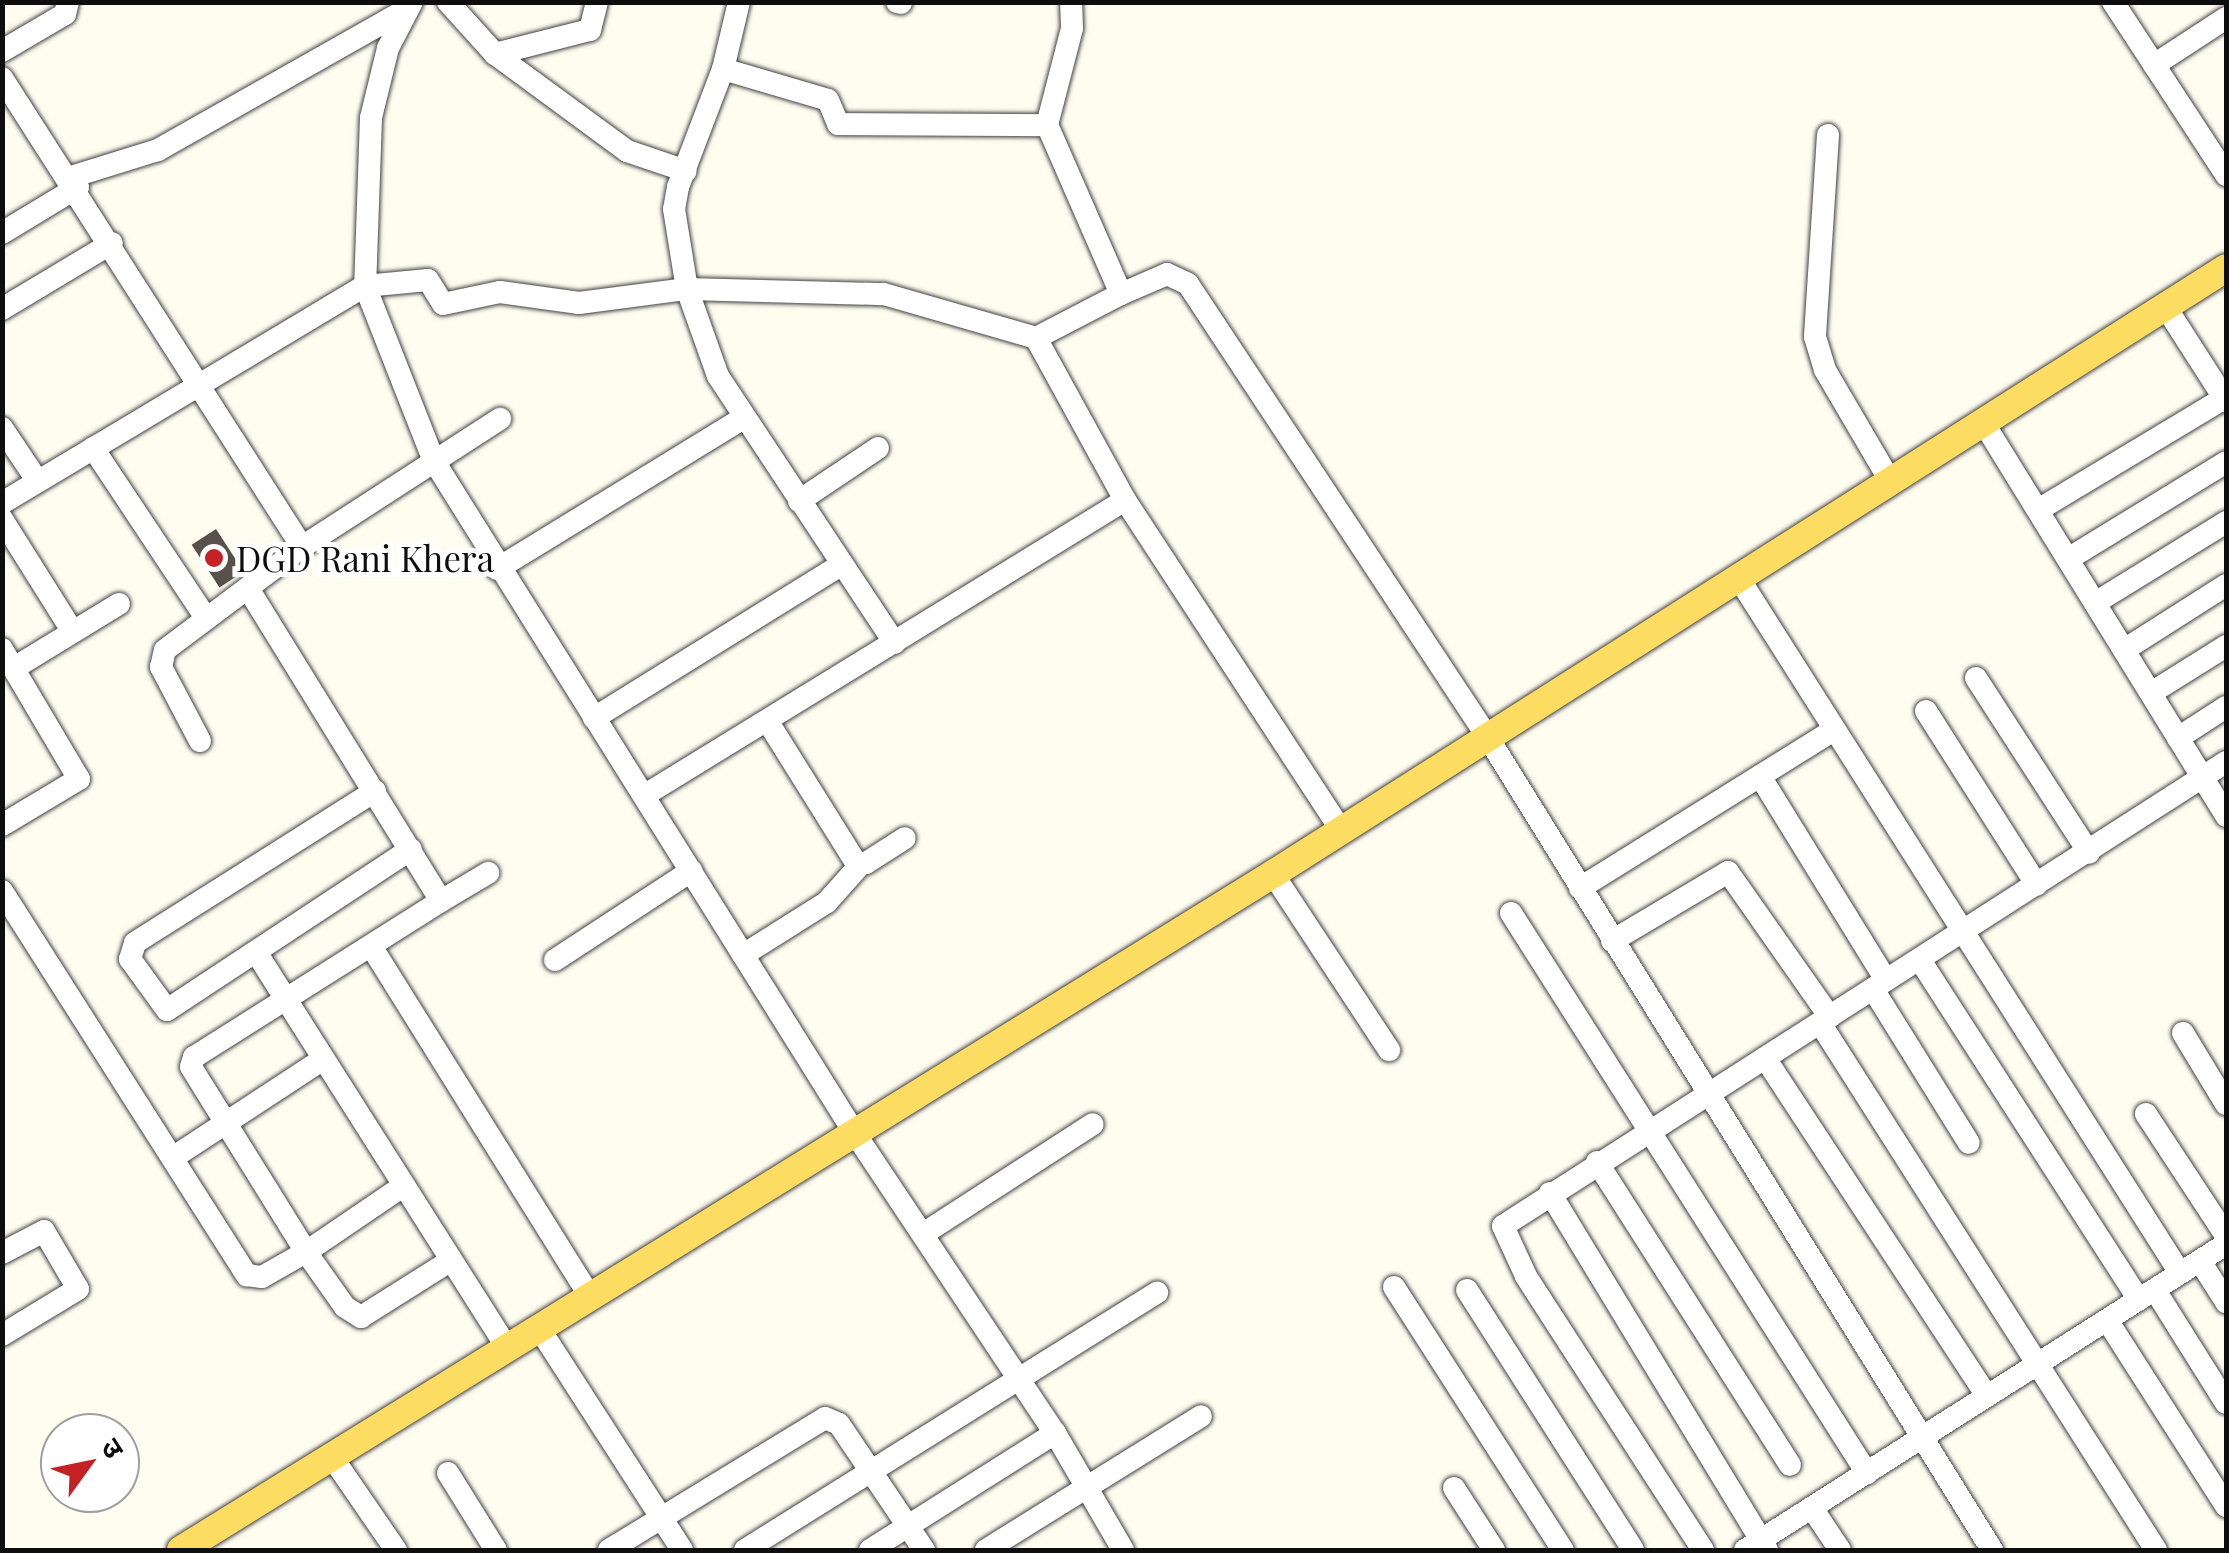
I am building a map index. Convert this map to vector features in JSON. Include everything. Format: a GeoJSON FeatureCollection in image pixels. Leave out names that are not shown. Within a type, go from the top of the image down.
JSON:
{"type":"FeatureCollection","features":[{"type":"Feature","properties":{"kind":"main road"},"geometry":{"type":"LineString","coordinates":[[181,1550],[1274,874],[2226,268]]}},
{"type":"Feature","properties":{"kind":"street"},"geometry":{"type":"LineString","coordinates":[[2,51],[65,14],[68,2]]}},
{"type":"Feature","properties":{"kind":"street"},"geometry":{"type":"LineString","coordinates":[[448,2],[495,54],[627,151],[686,171]]}},
{"type":"Feature","properties":{"kind":"street"},"geometry":{"type":"LineString","coordinates":[[495,54],[590,30],[597,2]]}},
{"type":"Feature","properties":{"kind":"street"},"geometry":{"type":"LineString","coordinates":[[740,2],[724,69],[674,209],[687,288],[718,376],[896,643]]}},
{"type":"Feature","properties":{"kind":"street"},"geometry":{"type":"LineString","coordinates":[[1071,2],[1072,28],[1047,126],[1121,294]]}},
{"type":"Feature","properties":{"kind":"street"},"geometry":{"type":"LineString","coordinates":[[2117,4],[2226,175]]}},
{"type":"Feature","properties":{"kind":"street"},"geometry":{"type":"LineString","coordinates":[[2,233],[74,182],[158,150],[408,7]]}},
{"type":"Feature","properties":{"kind":"street"},"geometry":{"type":"LineString","coordinates":[[408,7],[372,118],[365,286],[434,461],[497,568],[645,795],[854,1132],[1054,1432],[1087,1488],[1115,1548]]}},
{"type":"Feature","properties":{"kind":"street"},"geometry":{"type":"LineString","coordinates":[[2154,65],[2226,18]]}},
{"type":"Feature","properties":{"kind":"street"},"geometry":{"type":"LineString","coordinates":[[724,69],[828,100],[838,124],[1047,126]]}},
{"type":"Feature","properties":{"kind":"street"},"geometry":{"type":"LineString","coordinates":[[2,78],[11,107],[74,182],[302,548]]}},
{"type":"Feature","properties":{"kind":"street"},"geometry":{"type":"LineString","coordinates":[[1828,135],[1815,336],[1825,370],[1890,481]]}},
{"type":"Feature","properties":{"kind":"street"},"geometry":{"type":"LineString","coordinates":[[2,308],[112,243]]}},
{"type":"Feature","properties":{"kind":"street"},"geometry":{"type":"LineString","coordinates":[[2,502],[365,286],[428,280],[443,304],[500,292],[579,303],[687,288],[884,294],[1036,338],[1167,274],[1188,284],[1486,736],[1706,1093],[1926,1436],[1992,1550]]}},
{"type":"Feature","properties":{"kind":"street"},"geometry":{"type":"LineString","coordinates":[[2038,510],[2226,399],[2165,306]]}},
{"type":"Feature","properties":{"kind":"street"},"geometry":{"type":"LineString","coordinates":[[1036,338],[1126,500],[1342,830]]}},
{"type":"Feature","properties":{"kind":"street"},"geometry":{"type":"LineString","coordinates":[[497,568],[743,418]]}},
{"type":"Feature","properties":{"kind":"street"},"geometry":{"type":"LineString","coordinates":[[200,740],[160,658],[206,618],[302,548],[500,420]]}},
{"type":"Feature","properties":{"kind":"street"},"geometry":{"type":"LineString","coordinates":[[1983,422],[2226,816]]}},
{"type":"Feature","properties":{"kind":"street"},"geometry":{"type":"LineString","coordinates":[[2,428],[38,480]]}},
{"type":"Feature","properties":{"kind":"street"},"geometry":{"type":"LineString","coordinates":[[93,448],[206,618]]}},
{"type":"Feature","properties":{"kind":"street"},"geometry":{"type":"LineString","coordinates":[[800,502],[878,448]]}},
{"type":"Feature","properties":{"kind":"street"},"geometry":{"type":"LineString","coordinates":[[2068,559],[2226,462]]}},
{"type":"Feature","properties":{"kind":"street"},"geometry":{"type":"LineString","coordinates":[[645,795],[1126,500]]}},
{"type":"Feature","properties":{"kind":"street"},"geometry":{"type":"LineString","coordinates":[[2,519],[73,632]]}},
{"type":"Feature","properties":{"kind":"street"},"geometry":{"type":"LineString","coordinates":[[2095,604],[2226,522]]}},
{"type":"Feature","properties":{"kind":"street"},"geometry":{"type":"LineString","coordinates":[[594,718],[842,564]]}},
{"type":"Feature","properties":{"kind":"street"},"geometry":{"type":"LineString","coordinates":[[1738,577],[1961,933],[2190,1267],[2226,1302]]}},
{"type":"Feature","properties":{"kind":"street"},"geometry":{"type":"LineString","coordinates":[[2124,650],[2226,584]]}},
{"type":"Feature","properties":{"kind":"street"},"geometry":{"type":"LineString","coordinates":[[249,590],[441,901]]}},
{"type":"Feature","properties":{"kind":"street"},"geometry":{"type":"LineString","coordinates":[[2,825],[79,779],[8,659],[73,632],[119,604]]}},
{"type":"Feature","properties":{"kind":"street"},"geometry":{"type":"LineString","coordinates":[[2151,693],[2226,646]]}},
{"type":"Feature","properties":{"kind":"street"},"geometry":{"type":"LineString","coordinates":[[1976,678],[2089,853]]}},
{"type":"Feature","properties":{"kind":"street"},"geometry":{"type":"LineString","coordinates":[[2178,738],[2226,707]]}},
{"type":"Feature","properties":{"kind":"street"},"geometry":{"type":"LineString","coordinates":[[1926,711],[2038,885]]}},
{"type":"Feature","properties":{"kind":"street"},"geometry":{"type":"LineString","coordinates":[[768,722],[847,852],[861,864]]}},
{"type":"Feature","properties":{"kind":"street"},"geometry":{"type":"LineString","coordinates":[[1580,888],[1834,730]]}},
{"type":"Feature","properties":{"kind":"street"},"geometry":{"type":"LineString","coordinates":[[1702,1550],[1504,1238],[1508,1218],[2089,853],[2226,762]]}},
{"type":"Feature","properties":{"kind":"street"},"geometry":{"type":"LineString","coordinates":[[1760,776],[1969,1143]]}},
{"type":"Feature","properties":{"kind":"street"},"geometry":{"type":"LineString","coordinates":[[375,792],[128,953],[167,1010],[411,849]]}},
{"type":"Feature","properties":{"kind":"street"},"geometry":{"type":"LineString","coordinates":[[743,955],[828,902],[861,864],[905,838]]}},
{"type":"Feature","properties":{"kind":"street"},"geometry":{"type":"LineString","coordinates":[[555,960],[691,872]]}},
{"type":"Feature","properties":{"kind":"street"},"geometry":{"type":"LineString","coordinates":[[1612,940],[1728,872],[1825,1020],[2156,1550]]}},
{"type":"Feature","properties":{"kind":"street"},"geometry":{"type":"LineString","coordinates":[[450,1260],[362,1317],[345,1308],[225,1124],[191,1062],[283,998],[488,873]]}},
{"type":"Feature","properties":{"kind":"street"},"geometry":{"type":"LineString","coordinates":[[1274,874],[1389,1050]]}},
{"type":"Feature","properties":{"kind":"street"},"geometry":{"type":"LineString","coordinates":[[2,891],[247,1275],[262,1277],[306,1252],[403,1186]]}},
{"type":"Feature","properties":{"kind":"street"},"geometry":{"type":"LineString","coordinates":[[1511,913],[1867,1473]]}},
{"type":"Feature","properties":{"kind":"street"},"geometry":{"type":"LineString","coordinates":[[371,946],[590,1297]]}},
{"type":"Feature","properties":{"kind":"street"},"geometry":{"type":"LineString","coordinates":[[256,952],[507,1348]]}},
{"type":"Feature","properties":{"kind":"street"},"geometry":{"type":"LineString","coordinates":[[1920,960],[2147,1294],[2226,1403]]}},
{"type":"Feature","properties":{"kind":"street"},"geometry":{"type":"LineString","coordinates":[[2182,1033],[2226,1104]]}},
{"type":"Feature","properties":{"kind":"street"},"geometry":{"type":"LineString","coordinates":[[1765,1058],[1987,1396]]}},
{"type":"Feature","properties":{"kind":"street"},"geometry":{"type":"LineString","coordinates":[[174,1157],[323,1059]]}},
{"type":"Feature","properties":{"kind":"street"},"geometry":{"type":"LineString","coordinates":[[2146,1114],[2226,1236]]}},
{"type":"Feature","properties":{"kind":"street"},"geometry":{"type":"LineString","coordinates":[[923,1234],[1093,1124]]}},
{"type":"Feature","properties":{"kind":"street"},"geometry":{"type":"LineString","coordinates":[[1597,1162],[1790,1465]]}},
{"type":"Feature","properties":{"kind":"street"},"geometry":{"type":"LineString","coordinates":[[1550,1193],[1757,1547],[2226,1244]]}},
{"type":"Feature","properties":{"kind":"street"},"geometry":{"type":"LineString","coordinates":[[2,1252],[44,1231],[78,1289],[2,1335]]}},
{"type":"Feature","properties":{"kind":"street"},"geometry":{"type":"LineString","coordinates":[[1394,1287],[1562,1550]]}},
{"type":"Feature","properties":{"kind":"street"},"geometry":{"type":"LineString","coordinates":[[1467,1290],[1633,1550]]}},
{"type":"Feature","properties":{"kind":"street"},"geometry":{"type":"LineString","coordinates":[[745,1550],[1017,1374],[1157,1292]]}},
{"type":"Feature","properties":{"kind":"street"},"geometry":{"type":"LineString","coordinates":[[2107,1320],[2226,1506]]}},
{"type":"Feature","properties":{"kind":"street"},"geometry":{"type":"LineString","coordinates":[[539,1328],[682,1550]]}},
{"type":"Feature","properties":{"kind":"street"},"geometry":{"type":"LineString","coordinates":[[986,1550],[1201,1416]]}},
{"type":"Feature","properties":{"kind":"street"},"geometry":{"type":"LineString","coordinates":[[609,1550],[825,1418],[840,1424],[924,1550]]}},
{"type":"Feature","properties":{"kind":"street"},"geometry":{"type":"LineString","coordinates":[[870,1550],[1054,1432]]}},
{"type":"Feature","properties":{"kind":"street"},"geometry":{"type":"LineString","coordinates":[[332,1456],[396,1550]]}},
{"type":"Feature","properties":{"kind":"street"},"geometry":{"type":"LineString","coordinates":[[448,1473],[496,1550]]}},
{"type":"Feature","properties":{"kind":"street"},"geometry":{"type":"LineString","coordinates":[[1454,1488],[1494,1550]]}},
{"type":"Feature","properties":{"kind":"street"},"geometry":{"type":"LineString","coordinates":[[1812,1508],[1840,1550]]}},
{"type":"Feature","properties":{"kind":"building"},"geometry":{"type":"Polygon","coordinates":[[[216,529],[244,572],[219,588],[192,545],[216,529]]]}},
{"type":"Feature","properties":{"kind":"place","name":"DGD Rani Khera"},"geometry":{"type":"Point","coordinates":[214,558]}}]}
